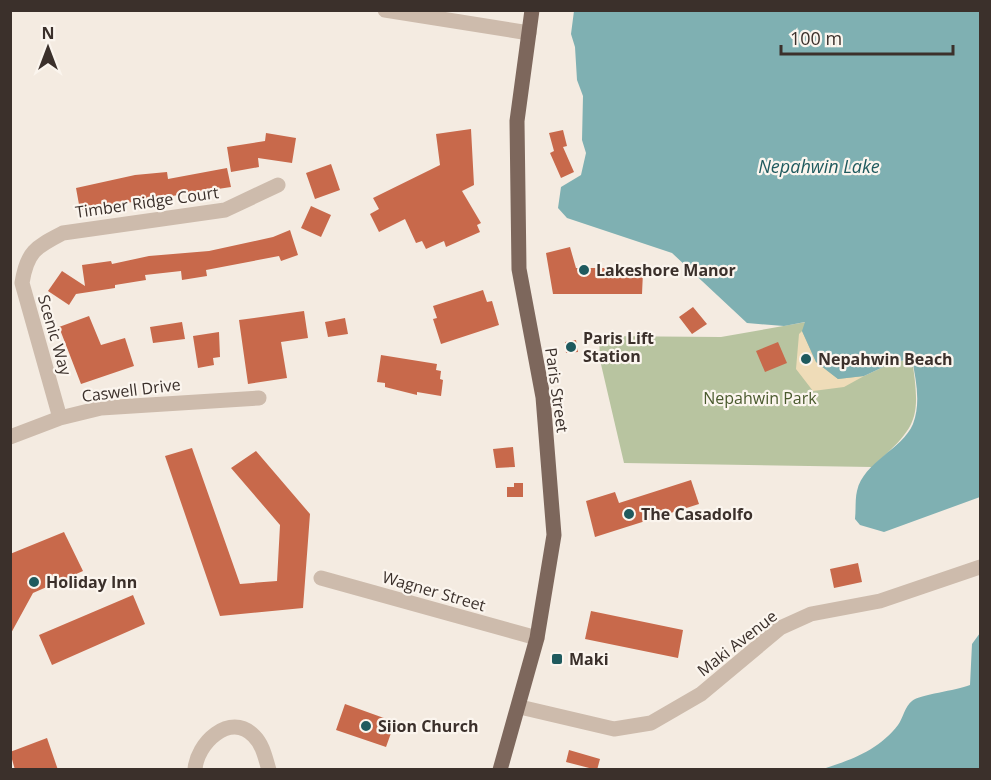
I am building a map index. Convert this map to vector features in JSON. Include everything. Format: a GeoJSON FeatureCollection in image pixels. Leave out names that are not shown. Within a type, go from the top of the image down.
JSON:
{"type":"FeatureCollection","features":[{"type":"Feature","properties":{"kind":"main road","name":"Paris Street"},"geometry":{"type":"LineString","coordinates":[[500,770],[520,706],[537,638],[554,535],[543,397],[519,269],[517,121],[532,10]]}},
{"type":"Feature","properties":{"kind":"street"},"geometry":{"type":"LineString","coordinates":[[385,10],[529,33]]}},
{"type":"Feature","properties":{"kind":"street","name":"Timber Ridge Court"},"geometry":{"type":"LineString","coordinates":[[26,260],[39,245],[63,233],[225,210],[278,185]]}},
{"type":"Feature","properties":{"kind":"street","name":"Scenic Way"},"geometry":{"type":"LineString","coordinates":[[26,260],[22,283],[60,418]]}},
{"type":"Feature","properties":{"kind":"street","name":"Caswell Drive"},"geometry":{"type":"LineString","coordinates":[[10,437],[60,418],[101,408],[259,398]]}},
{"type":"Feature","properties":{"kind":"street","name":"Maki Avenue"},"geometry":{"type":"LineString","coordinates":[[520,706],[614,729],[651,723],[701,694],[780,628],[811,614],[880,601],[981,567]]}},
{"type":"Feature","properties":{"kind":"street","name":"Wagner Street"},"geometry":{"type":"LineString","coordinates":[[321,578],[537,638]]}},
{"type":"Feature","properties":{"kind":"street"},"geometry":{"type":"LineString","coordinates":[[195,770],[199,751],[206,741],[213,735],[235,728],[253,734],[263,749],[269,770]]}},
{"type":"Feature","properties":{"kind":"green space","name":"Nepahwin Park"},"geometry":{"type":"Polygon","coordinates":[[[806,322],[864,376],[894,362],[912,359],[916,396],[913,420],[899,441],[872,467],[624,463],[600,360],[599,336],[721,337],[806,322]]]}},
{"type":"Feature","properties":{"kind":"sand","name":"Nepahwin Beach"},"geometry":{"type":"Polygon","coordinates":[[[802,331],[816,362],[838,379],[864,376],[844,387],[813,391],[796,369],[799,334],[802,331]]]}},
{"type":"Feature","properties":{"kind":"water","name":"Nepahwin Lake"},"geometry":{"type":"Polygon","coordinates":[[[574,11],[980,11],[980,497],[884,532],[860,525],[855,519],[856,494],[861,481],[875,463],[901,441],[913,424],[917,400],[912,359],[894,362],[864,376],[838,379],[816,362],[802,331],[805,322],[784,326],[747,323],[672,253],[567,218],[558,208],[561,187],[581,175],[586,153],[582,140],[583,96],[577,80],[575,47],[571,34],[574,11]]]}},
{"type":"Feature","properties":{"kind":"water"},"geometry":{"type":"Polygon","coordinates":[[[980,633],[980,769],[823,769],[854,758],[873,748],[898,725],[910,703],[916,699],[970,685],[972,644],[980,633]]]}},
{"type":"Feature","properties":{"kind":"building"},"geometry":{"type":"Polygon","coordinates":[[[471,129],[474,185],[462,191],[481,223],[477,225],[480,232],[446,247],[444,241],[426,249],[422,241],[416,243],[405,219],[379,232],[370,214],[379,209],[373,198],[440,165],[436,134],[471,129]]]}},
{"type":"Feature","properties":{"kind":"building"},"geometry":{"type":"Polygon","coordinates":[[[563,130],[567,146],[563,147],[574,172],[561,178],[550,153],[554,151],[549,133],[563,130]]]}},
{"type":"Feature","properties":{"kind":"building"},"geometry":{"type":"Polygon","coordinates":[[[266,133],[296,138],[292,163],[258,158],[259,167],[231,172],[227,147],[265,141],[266,133]]]}},
{"type":"Feature","properties":{"kind":"building"},"geometry":{"type":"Polygon","coordinates":[[[331,164],[340,190],[315,199],[306,173],[331,164]]]}},
{"type":"Feature","properties":{"kind":"building"},"geometry":{"type":"Polygon","coordinates":[[[227,168],[231,187],[80,210],[76,188],[135,175],[167,172],[168,179],[227,168]]]}},
{"type":"Feature","properties":{"kind":"building"},"geometry":{"type":"Polygon","coordinates":[[[311,206],[331,215],[321,237],[301,228],[311,206]]]}},
{"type":"Feature","properties":{"kind":"building"},"geometry":{"type":"Polygon","coordinates":[[[290,230],[298,255],[281,261],[279,256],[206,270],[207,276],[182,280],[181,271],[145,275],[146,280],[76,294],[69,305],[48,291],[62,271],[85,286],[82,265],[111,261],[112,264],[149,256],[209,251],[273,237],[290,230]]]}},
{"type":"Feature","properties":{"kind":"building","name":"Lakeshore Manor"},"geometry":{"type":"Polygon","coordinates":[[[570,247],[576,268],[618,268],[618,272],[643,272],[642,294],[553,294],[546,253],[570,247]]]}},
{"type":"Feature","properties":{"kind":"building"},"geometry":{"type":"Polygon","coordinates":[[[483,290],[487,302],[492,301],[499,325],[441,344],[433,319],[437,318],[433,306],[483,290]]]}},
{"type":"Feature","properties":{"kind":"building"},"geometry":{"type":"Polygon","coordinates":[[[693,307],[707,324],[692,334],[679,317],[693,307]]]}},
{"type":"Feature","properties":{"kind":"building"},"geometry":{"type":"Polygon","coordinates":[[[304,311],[308,338],[281,342],[287,378],[248,384],[239,320],[304,311]]]}},
{"type":"Feature","properties":{"kind":"building"},"geometry":{"type":"Polygon","coordinates":[[[89,316],[101,345],[125,338],[134,366],[81,384],[59,327],[89,316]]]}},
{"type":"Feature","properties":{"kind":"building"},"geometry":{"type":"Polygon","coordinates":[[[345,318],[348,334],[328,337],[325,322],[345,318]]]}},
{"type":"Feature","properties":{"kind":"building"},"geometry":{"type":"Polygon","coordinates":[[[182,322],[185,339],[153,343],[150,327],[182,322]]]}},
{"type":"Feature","properties":{"kind":"building"},"geometry":{"type":"Polygon","coordinates":[[[219,332],[220,357],[213,358],[214,365],[198,368],[193,336],[219,332]]]}},
{"type":"Feature","properties":{"kind":"building","name":"Paris Lift Station"},"geometry":{"type":"Polygon","coordinates":[[[576,340],[578,352],[566,353],[565,342],[576,340]]]}},
{"type":"Feature","properties":{"kind":"building"},"geometry":{"type":"Polygon","coordinates":[[[778,342],[787,363],[765,372],[756,351],[778,342]]]}},
{"type":"Feature","properties":{"kind":"building"},"geometry":{"type":"Polygon","coordinates":[[[381,355],[437,364],[436,370],[441,371],[440,379],[443,380],[441,396],[417,392],[417,395],[385,387],[385,383],[377,382],[381,355]]]}},
{"type":"Feature","properties":{"kind":"building"},"geometry":{"type":"Polygon","coordinates":[[[513,447],[515,467],[496,468],[493,449],[513,447]]]}},
{"type":"Feature","properties":{"kind":"building"},"geometry":{"type":"Polygon","coordinates":[[[192,448],[240,584],[277,581],[280,525],[231,468],[256,451],[310,514],[303,608],[220,616],[165,456],[192,448]]]}},
{"type":"Feature","properties":{"kind":"building","name":"The Casadolfo"},"geometry":{"type":"Polygon","coordinates":[[[691,480],[699,504],[595,537],[586,501],[615,492],[619,503],[691,480]]]}},
{"type":"Feature","properties":{"kind":"building"},"geometry":{"type":"Polygon","coordinates":[[[514,483],[523,483],[523,497],[507,497],[507,487],[514,487],[514,483]]]}},
{"type":"Feature","properties":{"kind":"building","name":"Holiday Inn"},"geometry":{"type":"Polygon","coordinates":[[[64,532],[83,571],[33,593],[10,635],[10,554],[64,532]]]}},
{"type":"Feature","properties":{"kind":"building"},"geometry":{"type":"Polygon","coordinates":[[[858,563],[862,582],[834,588],[830,569],[858,563]]]}},
{"type":"Feature","properties":{"kind":"building"},"geometry":{"type":"Polygon","coordinates":[[[133,595],[145,624],[52,665],[39,635],[133,595]]]}},
{"type":"Feature","properties":{"kind":"building"},"geometry":{"type":"Polygon","coordinates":[[[591,611],[683,630],[678,658],[585,639],[591,611]]]}},
{"type":"Feature","properties":{"kind":"building","name":"Siion Church"},"geometry":{"type":"Polygon","coordinates":[[[345,704],[395,722],[386,747],[336,730],[345,704]]]}},
{"type":"Feature","properties":{"kind":"building"},"geometry":{"type":"Polygon","coordinates":[[[47,738],[58,770],[15,770],[10,752],[47,738]]]}},
{"type":"Feature","properties":{"kind":"building"},"geometry":{"type":"Polygon","coordinates":[[[569,750],[600,759],[597,770],[566,762],[569,750]]]}},
{"type":"Feature","properties":{"kind":"place","name":"Lakeshore Manor"},"geometry":{"type":"Point","coordinates":[584,270]}},
{"type":"Feature","properties":{"kind":"place","name":"Paris Lift Station"},"geometry":{"type":"Point","coordinates":[571,347]}},
{"type":"Feature","properties":{"kind":"place","name":"Nepahwin Beach"},"geometry":{"type":"Point","coordinates":[806,359]}},
{"type":"Feature","properties":{"kind":"place","name":"The Casadolfo"},"geometry":{"type":"Point","coordinates":[629,514]}},
{"type":"Feature","properties":{"kind":"place","name":"Holiday Inn"},"geometry":{"type":"Point","coordinates":[34,582]}},
{"type":"Feature","properties":{"kind":"place","name":"Maki"},"geometry":{"type":"Point","coordinates":[557,659]}},
{"type":"Feature","properties":{"kind":"place","name":"Siion Church"},"geometry":{"type":"Point","coordinates":[366,726]}}]}
